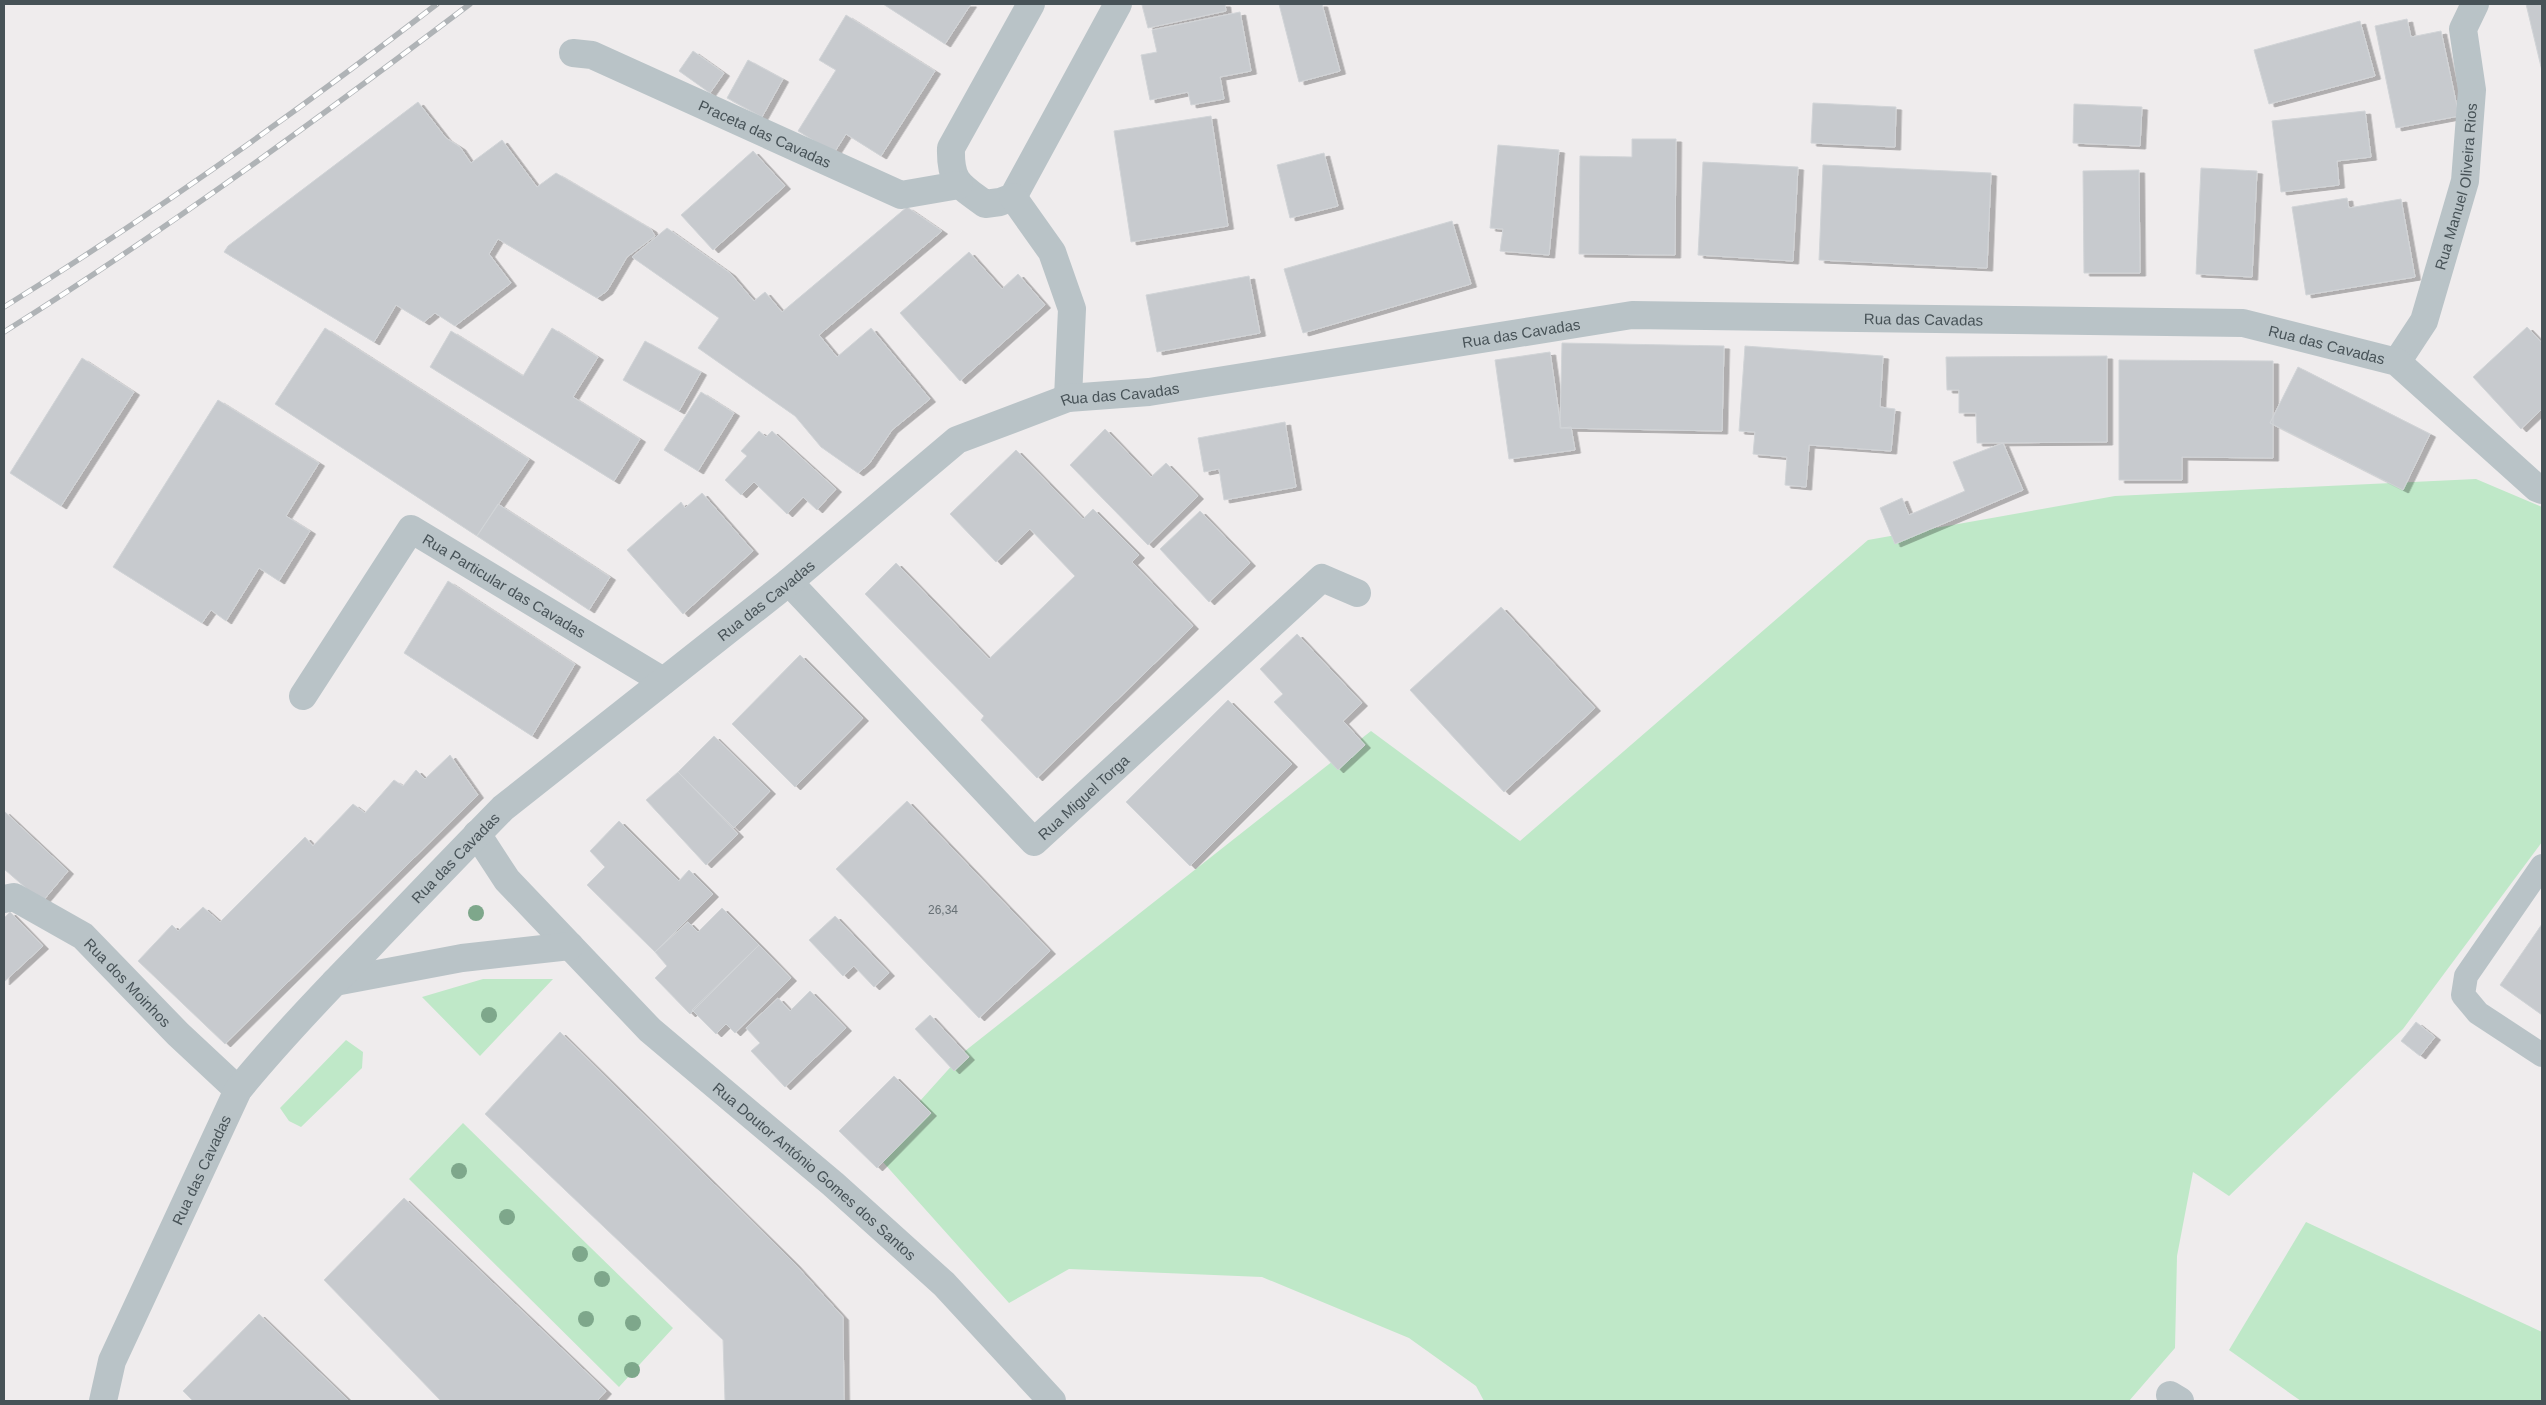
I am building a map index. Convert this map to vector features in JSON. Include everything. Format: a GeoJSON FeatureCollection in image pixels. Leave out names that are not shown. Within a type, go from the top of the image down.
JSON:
{"type":"FeatureCollection","features":[{"type":"Feature","properties":{"kind":"street"},"geometry":{"type":"LineString","coordinates":[[1030,4],[951,148],[950,168],[959,185],[985,204],[1000,202],[1013,197],[1118,4]]}},
{"type":"Feature","properties":{"kind":"street","name":"Rua Manuel Oliveira Rios"},"geometry":{"type":"LineString","coordinates":[[2397,362],[2424,321],[2466,181],[2472,90],[2463,29],[2475,4]]}},
{"type":"Feature","properties":{"kind":"street","name":"Praceta das Cavadas"},"geometry":{"type":"LineString","coordinates":[[573,53],[592,55],[901,195],[959,185]]}},
{"type":"Feature","properties":{"kind":"street"},"geometry":{"type":"LineString","coordinates":[[1013,197],[1052,252],[1072,309],[1068,398]]}},
{"type":"Feature","properties":{"kind":"street","name":"Rua das Cavadas"},"geometry":{"type":"LineString","coordinates":[[103,1401],[112,1362],[238,1090],[260,1063],[335,982],[477,834],[503,808],[789,582],[957,440],[1068,398],[1149,392],[1632,315],[2243,323],[2397,362],[2536,488],[2542,490]]}},
{"type":"Feature","properties":{"kind":"street","name":"Rua Particular das Cavadas"},"geometry":{"type":"LineString","coordinates":[[303,696],[411,529],[663,681]]}},
{"type":"Feature","properties":{"kind":"street","name":"Rua Miguel Torga"},"geometry":{"type":"LineString","coordinates":[[789,582],[1034,842],[1322,578],[1357,593]]}},
{"type":"Feature","properties":{"kind":"street","name":"Rua Doutor António Gomes dos Santos"},"geometry":{"type":"LineString","coordinates":[[477,834],[507,880],[650,1030],[833,1184],[944,1284],[1052,1401]]}},
{"type":"Feature","properties":{"kind":"street","name":"Rua dos Moinhos"},"geometry":{"type":"LineString","coordinates":[[4,899],[14,897],[83,936],[178,1034],[238,1090]]}},
{"type":"Feature","properties":{"kind":"street"},"geometry":{"type":"LineString","coordinates":[[335,982],[462,958],[570,946]]}},
{"type":"Feature","properties":{"kind":"lane"},"geometry":{"type":"LineString","coordinates":[[2542,866],[2466,976],[2464,995],[2478,1013],[2542,1055]]}},
{"type":"Feature","properties":{"kind":"green space"},"geometry":{"type":"Polygon","coordinates":[[[2476,479],[2542,507],[2542,842],[2403,1029],[2229,1196],[2193,1172],[2177,1256],[2175,1348],[2129,1401],[1484,1401],[1476,1386],[1409,1338],[1262,1277],[1069,1269],[1009,1303],[874,1152],[965,1051],[1371,731],[1520,841],[1868,540],[2115,496],[2476,479]]]}},
{"type":"Feature","properties":{"kind":"green space"},"geometry":{"type":"Polygon","coordinates":[[[483,979],[553,979],[480,1056],[422,997],[483,979]]]}},
{"type":"Feature","properties":{"kind":"green space"},"geometry":{"type":"Polygon","coordinates":[[[346,1040],[363,1052],[362,1068],[301,1127],[289,1121],[280,1108],[346,1040]]]}},
{"type":"Feature","properties":{"kind":"green space"},"geometry":{"type":"Polygon","coordinates":[[[463,1123],[673,1328],[619,1387],[409,1179],[463,1123]]]}},
{"type":"Feature","properties":{"kind":"green space"},"geometry":{"type":"Polygon","coordinates":[[[2306,1222],[2542,1332],[2542,1401],[2301,1401],[2229,1350],[2306,1222]]]}},
{"type":"Feature","properties":{"kind":"building"},"geometry":{"type":"Polygon","coordinates":[[[883,4],[971,4],[945,44],[883,4]]]}},
{"type":"Feature","properties":{"kind":"building"},"geometry":{"type":"Polygon","coordinates":[[[1225,4],[1226,11],[1148,28],[1142,5],[1225,4]]]}},
{"type":"Feature","properties":{"kind":"building"},"geometry":{"type":"Polygon","coordinates":[[[1279,4],[1322,4],[1340,71],[1299,82],[1279,4]]]}},
{"type":"Feature","properties":{"kind":"building"},"geometry":{"type":"Polygon","coordinates":[[[2526,4],[2542,4],[2542,71],[2526,4]]]}},
{"type":"Feature","properties":{"kind":"building"},"geometry":{"type":"Polygon","coordinates":[[[1240,12],[1251,71],[1220,77],[1224,99],[1191,105],[1188,92],[1150,100],[1141,55],[1157,52],[1152,30],[1240,12]]]}},
{"type":"Feature","properties":{"kind":"building"},"geometry":{"type":"Polygon","coordinates":[[[846,15],[935,71],[881,156],[846,134],[834,153],[798,131],[836,70],[819,60],[846,15]]]}},
{"type":"Feature","properties":{"kind":"building"},"geometry":{"type":"Polygon","coordinates":[[[2407,19],[2411,37],[2441,31],[2459,116],[2396,128],[2375,26],[2407,19]]]}},
{"type":"Feature","properties":{"kind":"building"},"geometry":{"type":"Polygon","coordinates":[[[2360,21],[2375,76],[2269,104],[2254,50],[2360,21]]]}},
{"type":"Feature","properties":{"kind":"building"},"geometry":{"type":"Polygon","coordinates":[[[693,51],[724,73],[710,93],[679,71],[693,51]]]}},
{"type":"Feature","properties":{"kind":"building"},"geometry":{"type":"Polygon","coordinates":[[[748,60],[783,79],[762,117],[727,98],[748,60]]]}},
{"type":"Feature","properties":{"kind":"building"},"geometry":{"type":"Polygon","coordinates":[[[418,102],[446,138],[460,147],[471,163],[502,140],[537,187],[556,173],[651,229],[655,236],[627,257],[607,291],[597,298],[498,239],[489,254],[511,283],[455,326],[435,313],[424,322],[396,305],[374,342],[224,252],[228,246],[418,102]]]}},
{"type":"Feature","properties":{"kind":"building"},"geometry":{"type":"Polygon","coordinates":[[[1813,103],[1896,107],[1895,147],[1811,143],[1813,103]]]}},
{"type":"Feature","properties":{"kind":"building"},"geometry":{"type":"Polygon","coordinates":[[[2074,104],[2142,107],[2140,146],[2073,143],[2074,104]]]}},
{"type":"Feature","properties":{"kind":"building"},"geometry":{"type":"Polygon","coordinates":[[[2365,111],[2371,157],[2337,161],[2339,185],[2281,192],[2272,121],[2365,111]]]}},
{"type":"Feature","properties":{"kind":"building"},"geometry":{"type":"Polygon","coordinates":[[[1211,116],[1228,226],[1131,242],[1114,131],[1211,116]]]}},
{"type":"Feature","properties":{"kind":"building"},"geometry":{"type":"Polygon","coordinates":[[[1632,139],[1676,139],[1675,255],[1579,254],[1580,156],[1632,157],[1632,139]]]}},
{"type":"Feature","properties":{"kind":"building"},"geometry":{"type":"Polygon","coordinates":[[[1498,145],[1559,150],[1549,255],[1500,251],[1503,229],[1490,228],[1498,145]]]}},
{"type":"Feature","properties":{"kind":"building"},"geometry":{"type":"Polygon","coordinates":[[[753,151],[785,186],[713,250],[681,215],[753,151]]]}},
{"type":"Feature","properties":{"kind":"building"},"geometry":{"type":"Polygon","coordinates":[[[1324,153],[1338,206],[1290,218],[1277,165],[1324,153]]]}},
{"type":"Feature","properties":{"kind":"building"},"geometry":{"type":"Polygon","coordinates":[[[1703,162],[1798,167],[1793,261],[1698,255],[1703,162]]]}},
{"type":"Feature","properties":{"kind":"building"},"geometry":{"type":"Polygon","coordinates":[[[1823,165],[1991,173],[1987,268],[1819,260],[1823,165]]]}},
{"type":"Feature","properties":{"kind":"building"},"geometry":{"type":"Polygon","coordinates":[[[2201,168],[2257,171],[2252,277],[2196,274],[2201,168]]]}},
{"type":"Feature","properties":{"kind":"building"},"geometry":{"type":"Polygon","coordinates":[[[2139,170],[2140,273],[2084,273],[2083,171],[2139,170]]]}},
{"type":"Feature","properties":{"kind":"building"},"geometry":{"type":"Polygon","coordinates":[[[2347,198],[2349,208],[2401,199],[2415,277],[2306,295],[2292,207],[2347,198]]]}},
{"type":"Feature","properties":{"kind":"building"},"geometry":{"type":"Polygon","coordinates":[[[907,207],[942,231],[819,335],[837,357],[871,328],[930,399],[892,430],[869,464],[858,473],[821,447],[795,416],[698,348],[719,318],[632,257],[667,228],[730,273],[754,301],[765,292],[782,312],[907,207]]]}},
{"type":"Feature","properties":{"kind":"building"},"geometry":{"type":"Polygon","coordinates":[[[1452,221],[1471,284],[1303,333],[1284,269],[1452,221]]]}},
{"type":"Feature","properties":{"kind":"building"},"geometry":{"type":"Polygon","coordinates":[[[969,252],[1002,289],[1018,274],[1045,305],[960,381],[900,313],[969,252]]]}},
{"type":"Feature","properties":{"kind":"building"},"geometry":{"type":"Polygon","coordinates":[[[1249,276],[1260,333],[1157,352],[1146,295],[1249,276]]]}},
{"type":"Feature","properties":{"kind":"building"},"geometry":{"type":"Polygon","coordinates":[[[2527,327],[2542,343],[2542,409],[2521,429],[2473,377],[2527,327]]]}},
{"type":"Feature","properties":{"kind":"building"},"geometry":{"type":"Polygon","coordinates":[[[325,328],[529,459],[477,536],[275,404],[325,328]]]}},
{"type":"Feature","properties":{"kind":"building"},"geometry":{"type":"Polygon","coordinates":[[[552,328],[598,357],[573,397],[640,439],[614,481],[430,367],[451,331],[523,376],[552,328]]]}},
{"type":"Feature","properties":{"kind":"building"},"geometry":{"type":"Polygon","coordinates":[[[645,341],[701,372],[679,411],[623,380],[645,341]]]}},
{"type":"Feature","properties":{"kind":"building"},"geometry":{"type":"Polygon","coordinates":[[[1562,343],[1724,346],[1722,431],[1560,428],[1562,343]]]}},
{"type":"Feature","properties":{"kind":"building"},"geometry":{"type":"Polygon","coordinates":[[[1745,346],[1883,356],[1880,407],[1895,409],[1891,451],[1809,445],[1806,487],[1785,485],[1787,457],[1753,454],[1755,432],[1739,431],[1745,346]]]}},
{"type":"Feature","properties":{"kind":"building"},"geometry":{"type":"Polygon","coordinates":[[[1550,352],[1561,428],[1571,427],[1575,450],[1509,459],[1495,360],[1550,352]]]}},
{"type":"Feature","properties":{"kind":"building"},"geometry":{"type":"Polygon","coordinates":[[[2107,356],[2107,442],[1977,443],[1976,413],[1959,413],[1959,390],[1947,390],[1946,357],[2107,356]]]}},
{"type":"Feature","properties":{"kind":"building"},"geometry":{"type":"Polygon","coordinates":[[[82,358],[134,392],[61,506],[10,473],[82,358]]]}},
{"type":"Feature","properties":{"kind":"building"},"geometry":{"type":"Polygon","coordinates":[[[2119,360],[2273,361],[2273,458],[2182,457],[2182,480],[2119,480],[2119,360]]]}},
{"type":"Feature","properties":{"kind":"building"},"geometry":{"type":"Polygon","coordinates":[[[2298,367],[2430,434],[2403,490],[2270,423],[2298,367]]]}},
{"type":"Feature","properties":{"kind":"building"},"geometry":{"type":"Polygon","coordinates":[[[701,392],[734,413],[698,471],[664,450],[701,392]]]}},
{"type":"Feature","properties":{"kind":"building"},"geometry":{"type":"Polygon","coordinates":[[[218,400],[319,463],[286,516],[310,531],[279,581],[259,568],[226,621],[211,610],[202,623],[113,567],[218,400]]]}},
{"type":"Feature","properties":{"kind":"building"},"geometry":{"type":"Polygon","coordinates":[[[1285,422],[1296,487],[1224,500],[1219,469],[1204,472],[1198,438],[1285,422]]]}},
{"type":"Feature","properties":{"kind":"building"},"geometry":{"type":"Polygon","coordinates":[[[1105,429],[1151,477],[1166,463],[1198,496],[1148,545],[1070,465],[1105,429]]]}},
{"type":"Feature","properties":{"kind":"building"},"geometry":{"type":"Polygon","coordinates":[[[759,431],[766,437],[772,431],[836,489],[817,510],[803,497],[787,514],[754,482],[741,495],[725,480],[747,456],[741,451],[759,431]]]}},
{"type":"Feature","properties":{"kind":"building"},"geometry":{"type":"Polygon","coordinates":[[[2003,443],[2023,490],[1895,544],[1880,508],[1902,498],[1909,515],[1965,491],[1953,462],[2003,443]]]}},
{"type":"Feature","properties":{"kind":"building"},"geometry":{"type":"Polygon","coordinates":[[[1016,450],[1083,519],[1093,509],[1139,555],[1132,562],[1193,626],[1037,778],[981,720],[984,716],[865,594],[896,563],[989,659],[1075,576],[1030,529],[996,562],[950,514],[1016,450]]]}},
{"type":"Feature","properties":{"kind":"building"},"geometry":{"type":"Polygon","coordinates":[[[702,493],[753,551],[683,614],[627,550],[681,502],[685,508],[702,493]]]}},
{"type":"Feature","properties":{"kind":"building"},"geometry":{"type":"Polygon","coordinates":[[[498,504],[610,577],[589,610],[477,536],[498,504]]]}},
{"type":"Feature","properties":{"kind":"building"},"geometry":{"type":"Polygon","coordinates":[[[1200,511],[1250,563],[1209,602],[1160,549],[1200,511]]]}},
{"type":"Feature","properties":{"kind":"building"},"geometry":{"type":"Polygon","coordinates":[[[448,581],[575,664],[532,736],[404,653],[448,581]]]}},
{"type":"Feature","properties":{"kind":"building"},"geometry":{"type":"Polygon","coordinates":[[[1501,607],[1595,708],[1504,792],[1410,690],[1501,607]]]}},
{"type":"Feature","properties":{"kind":"building"},"geometry":{"type":"Polygon","coordinates":[[[1297,634],[1362,703],[1343,721],[1365,745],[1338,770],[1274,702],[1283,694],[1260,669],[1297,634]]]}},
{"type":"Feature","properties":{"kind":"building"},"geometry":{"type":"Polygon","coordinates":[[[800,655],[863,718],[795,787],[732,724],[800,655]]]}},
{"type":"Feature","properties":{"kind":"building"},"geometry":{"type":"Polygon","coordinates":[[[1228,700],[1292,764],[1190,866],[1126,802],[1228,700]]]}},
{"type":"Feature","properties":{"kind":"building"},"geometry":{"type":"Polygon","coordinates":[[[714,736],[770,791],[734,828],[678,772],[714,736]]]}},
{"type":"Feature","properties":{"kind":"building"},"geometry":{"type":"Polygon","coordinates":[[[450,755],[478,795],[225,1044],[138,961],[172,925],[178,931],[203,907],[220,922],[305,837],[313,846],[353,804],[365,813],[394,780],[403,786],[416,770],[425,779],[450,755]]]}},
{"type":"Feature","properties":{"kind":"building"},"geometry":{"type":"Polygon","coordinates":[[[678,772],[738,834],[706,865],[646,800],[678,772]]]}},
{"type":"Feature","properties":{"kind":"building"},"geometry":{"type":"Polygon","coordinates":[[[907,801],[1050,951],[979,1018],[836,869],[907,801]]]}},
{"type":"Feature","properties":{"kind":"building"},"geometry":{"type":"Polygon","coordinates":[[[4,811],[68,871],[42,902],[4,869],[4,811]]]}},
{"type":"Feature","properties":{"kind":"building"},"geometry":{"type":"Polygon","coordinates":[[[619,821],[679,881],[689,870],[713,894],[655,952],[587,885],[605,867],[590,851],[619,821]]]}},
{"type":"Feature","properties":{"kind":"building"},"geometry":{"type":"Polygon","coordinates":[[[722,908],[759,945],[690,1014],[655,978],[667,966],[655,952],[688,922],[698,932],[722,908]]]}},
{"type":"Feature","properties":{"kind":"building"},"geometry":{"type":"Polygon","coordinates":[[[10,912],[43,946],[4,982],[4,918],[10,912]]]}},
{"type":"Feature","properties":{"kind":"building"},"geometry":{"type":"Polygon","coordinates":[[[835,916],[889,973],[874,987],[854,966],[843,976],[809,940],[835,916]]]}},
{"type":"Feature","properties":{"kind":"building"},"geometry":{"type":"Polygon","coordinates":[[[2542,924],[2542,1015],[2500,985],[2542,924]]]}},
{"type":"Feature","properties":{"kind":"building"},"geometry":{"type":"Polygon","coordinates":[[[759,945],[791,978],[735,1033],[726,1024],[716,1034],[692,1010],[759,945]]]}},
{"type":"Feature","properties":{"kind":"building"},"geometry":{"type":"Polygon","coordinates":[[[810,991],[846,1028],[785,1087],[751,1051],[760,1043],[746,1028],[778,998],[790,1011],[810,991]]]}},
{"type":"Feature","properties":{"kind":"building"},"geometry":{"type":"Polygon","coordinates":[[[930,1015],[969,1057],[954,1071],[915,1029],[930,1015]]]}},
{"type":"Feature","properties":{"kind":"building"},"geometry":{"type":"Polygon","coordinates":[[[2416,1022],[2435,1037],[2420,1056],[2401,1041],[2416,1022]]]}},
{"type":"Feature","properties":{"kind":"building"},"geometry":{"type":"Polygon","coordinates":[[[560,1032],[794,1263],[843,1317],[844,1401],[725,1401],[723,1340],[485,1114],[560,1032]]]}},
{"type":"Feature","properties":{"kind":"building"},"geometry":{"type":"Polygon","coordinates":[[[894,1076],[931,1113],[877,1168],[839,1131],[894,1076]]]}},
{"type":"Feature","properties":{"kind":"building"},"geometry":{"type":"Polygon","coordinates":[[[404,1198],[606,1391],[597,1401],[441,1401],[324,1280],[404,1198]]]}},
{"type":"Feature","properties":{"kind":"building"},"geometry":{"type":"Polygon","coordinates":[[[259,1314],[349,1401],[193,1401],[183,1391],[259,1314]]]}},
{"type":"Feature","properties":{"kind":"railway"},"geometry":{"type":"LineString","coordinates":[[4,307],[170,199],[278,123],[437,4]]}},
{"type":"Feature","properties":{"kind":"railway"},"geometry":{"type":"LineString","coordinates":[[4,332],[182,214],[356,90],[470,4]]}}]}
